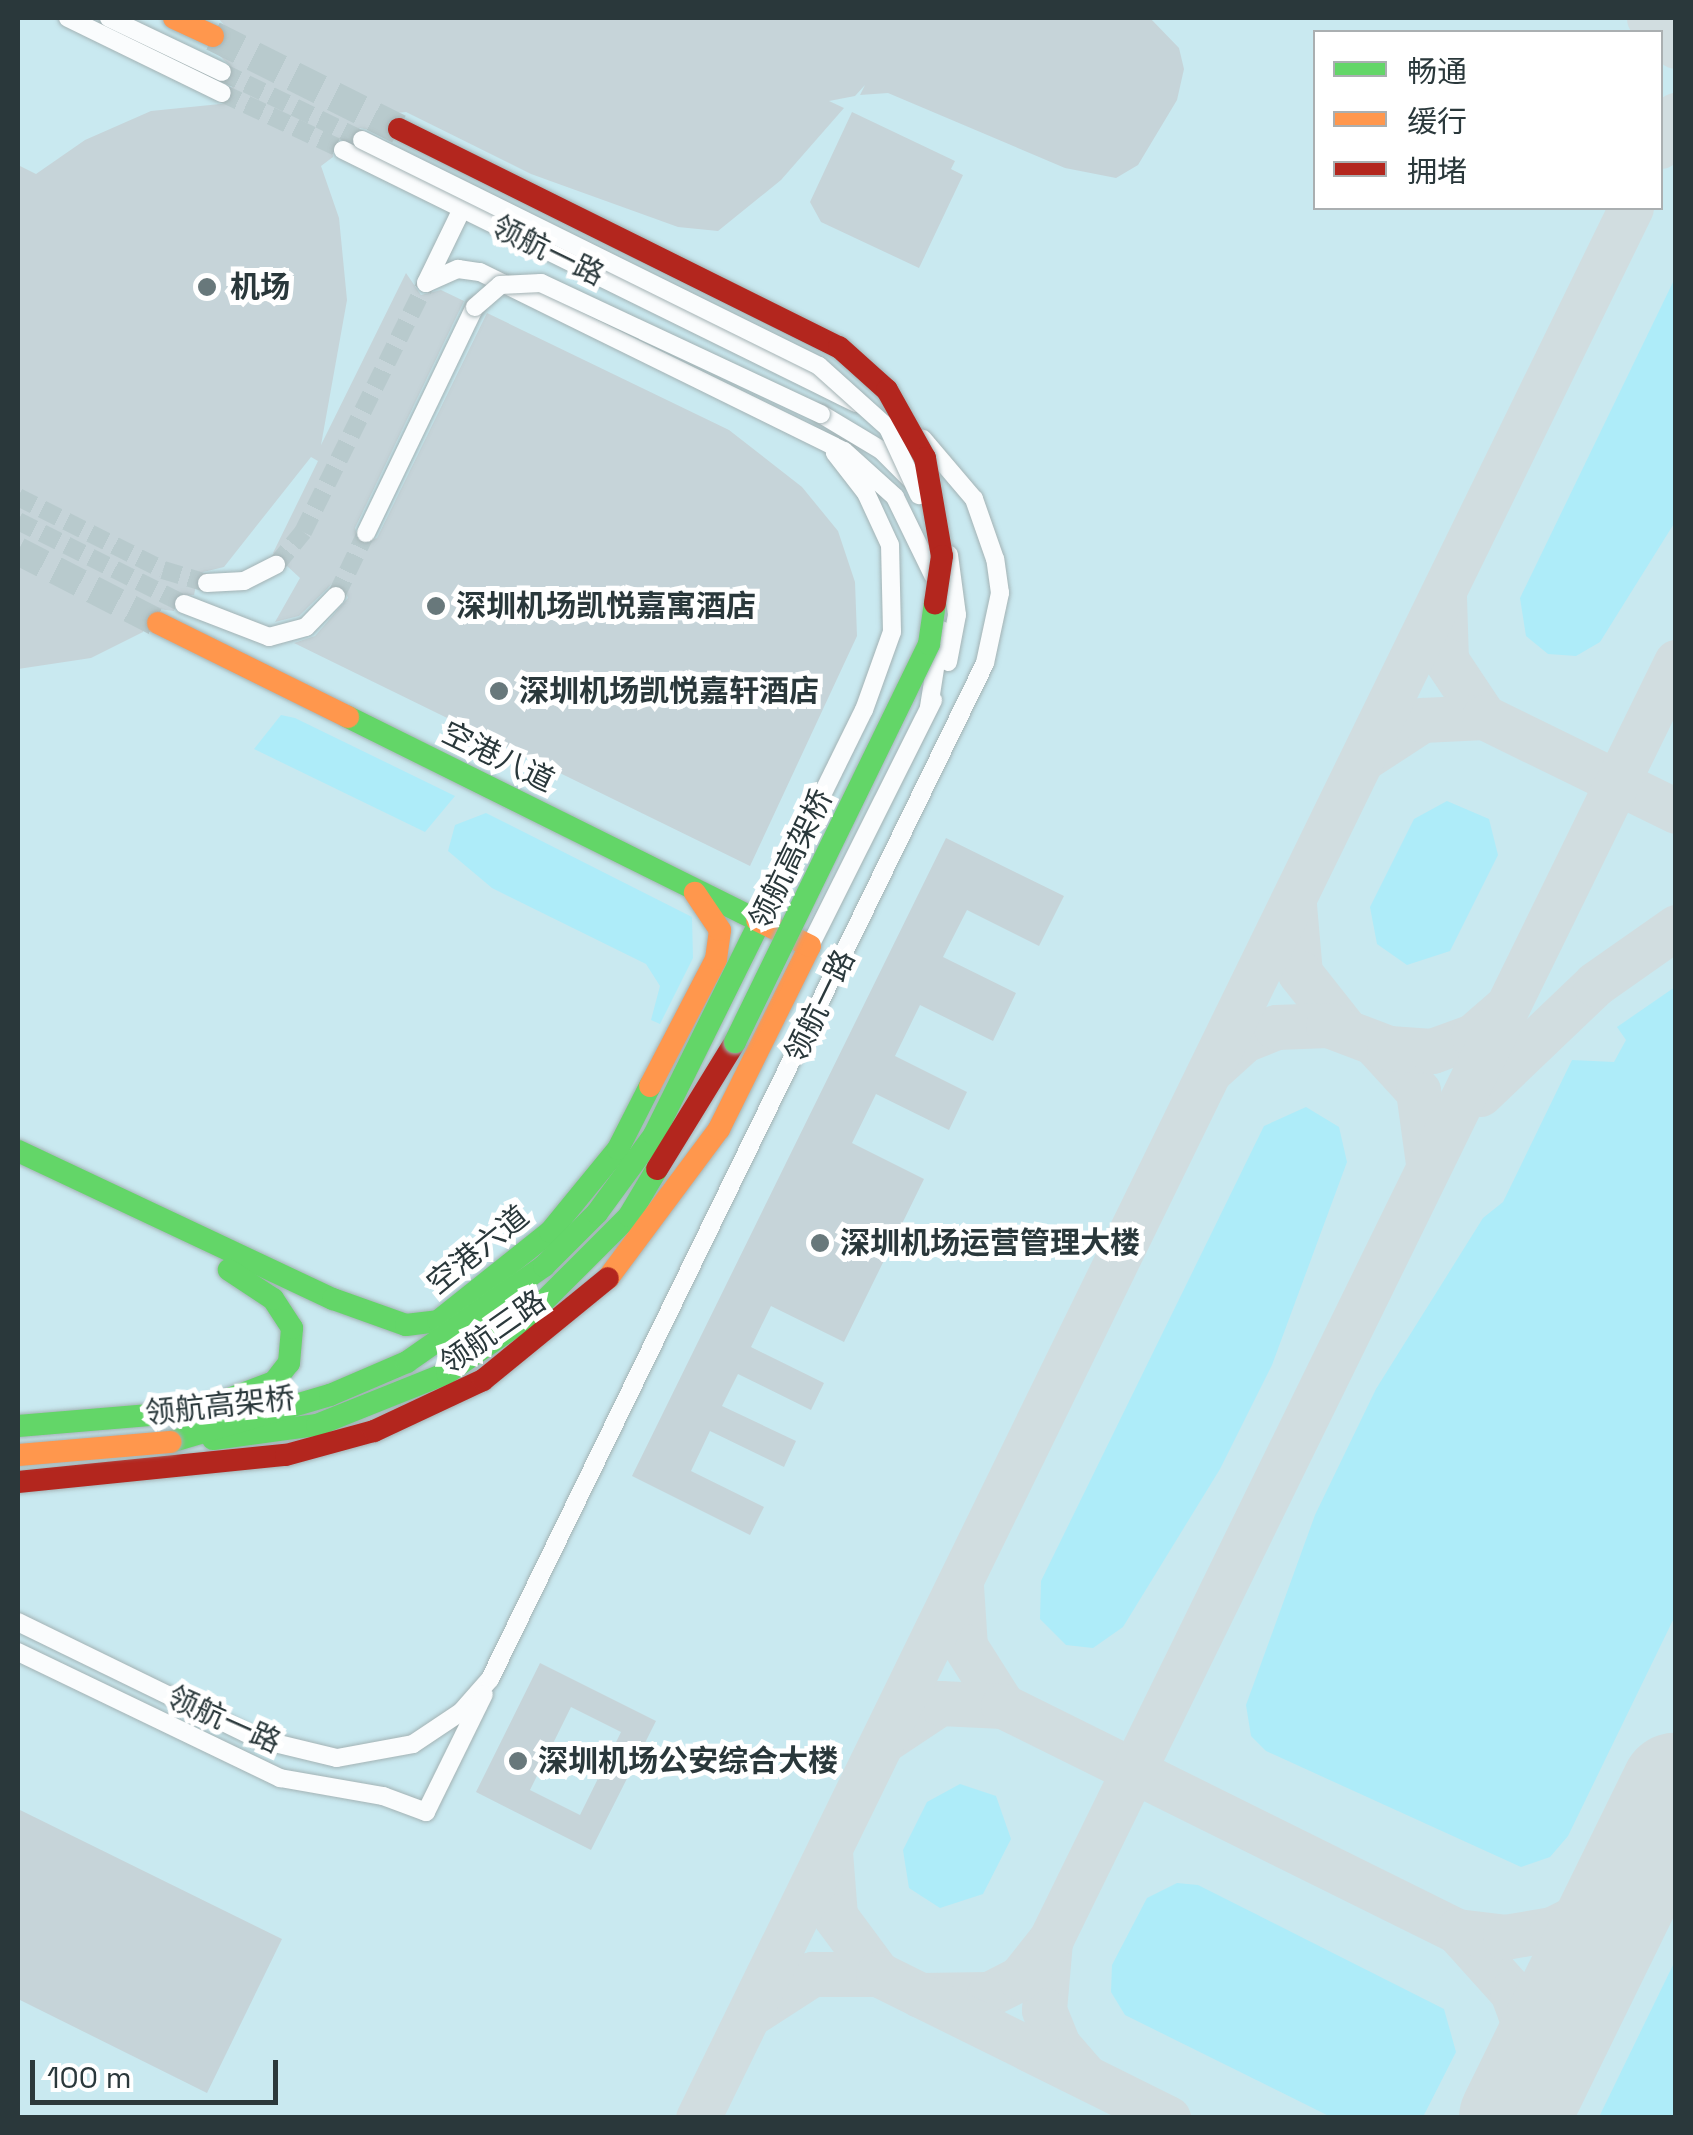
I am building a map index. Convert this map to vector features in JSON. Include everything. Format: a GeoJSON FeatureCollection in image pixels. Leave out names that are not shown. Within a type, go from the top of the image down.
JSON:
{"type":"FeatureCollection","features":[{"type":"Feature","properties":{"kind":"main road"},"geometry":{"type":"LineString","coordinates":[[174,18],[213,36]]}},
{"type":"Feature","properties":{"kind":"main road","name":"领航高架桥"},"geometry":{"type":"LineString","coordinates":[[18,1455],[275,1434],[382,1405],[486,1348],[595,1256],[701,1106],[929,644],[942,556],[933,485],[908,422],[872,373],[774,309],[399,129]]}},
{"type":"Feature","properties":{"kind":"main road","name":"空港八道"},"geometry":{"type":"LineString","coordinates":[[158,622],[810,946]]}},
{"type":"Feature","properties":{"kind":"main road","name":"空港六道"},"geometry":{"type":"LineString","coordinates":[[18,1152],[180,1233],[406,1326],[438,1320],[461,1306],[574,1207],[640,1112],[720,943],[716,918],[688,884]]}},
{"type":"Feature","properties":{"kind":"main road"},"geometry":{"type":"LineString","coordinates":[[170,1442],[330,1395],[444,1341],[570,1242],[654,1135],[760,921]]}},
{"type":"Feature","properties":{"kind":"main road","name":"领航三路"},"geometry":{"type":"LineString","coordinates":[[18,1482],[158,1472],[286,1455],[374,1431],[483,1380],[559,1324],[648,1232],[696,1166],[810,946]]}},
{"type":"Feature","properties":{"kind":"main road"},"geometry":{"type":"LineString","coordinates":[[18,1426],[150,1417],[256,1392],[274,1382],[295,1346],[273,1298],[180,1233]]}},
{"type":"Feature","properties":{"kind":"main road"},"geometry":{"type":"LineString","coordinates":[[150,1417],[158,1472]]}},
{"type":"Feature","properties":{"kind":"street"},"geometry":{"type":"LineString","coordinates":[[68,18],[222,92]]}},
{"type":"Feature","properties":{"kind":"street"},"geometry":{"type":"LineString","coordinates":[[108,18],[222,72]]}},
{"type":"Feature","properties":{"kind":"street"},"geometry":{"type":"LineString","coordinates":[[362,140],[772,340],[863,400],[897,441],[923,507],[934,575],[929,644]]}},
{"type":"Feature","properties":{"kind":"street","name":"领航一路"},"geometry":{"type":"LineString","coordinates":[[18,1622],[258,1740],[337,1758],[390,1753],[426,1737],[490,1680],[972,696],[1000,593],[974,499],[922,438],[343,150]]}},
{"type":"Feature","properties":{"kind":"street"},"geometry":{"type":"LineString","coordinates":[[462,209],[426,283],[458,270],[480,272],[809,431],[880,479],[923,546],[941,618],[929,707]]}},
{"type":"Feature","properties":{"kind":"street"},"geometry":{"type":"LineString","coordinates":[[366,533],[475,308],[500,286],[541,283],[821,414],[904,472],[946,543],[957,615],[929,707],[810,946]]}},
{"type":"Feature","properties":{"kind":"street"},"geometry":{"type":"LineString","coordinates":[[760,921],[879,677],[896,609],[895,568],[880,518],[851,471],[809,431]]}},
{"type":"Feature","properties":{"kind":"street"},"geometry":{"type":"LineString","coordinates":[[208,584],[244,582],[276,566]]}},
{"type":"Feature","properties":{"kind":"street"},"geometry":{"type":"LineString","coordinates":[[184,604],[248,634],[280,636],[317,619],[336,596]]}},
{"type":"Feature","properties":{"kind":"street"},"geometry":{"type":"LineString","coordinates":[[18,1652],[280,1778],[368,1792],[426,1812],[490,1680]]}},
{"type":"Feature","properties":{"kind":"shaded area"},"geometry":{"type":"Polygon","coordinates":[[[18,18],[1675,18],[1675,2117],[18,2117],[18,18]]]}},
{"type":"Feature","properties":{"kind":"shaded area"},"geometry":{"type":"Polygon","coordinates":[[[1675,278],[1675,522],[1600,642],[1576,656],[1548,654],[1526,636],[1520,598],[1675,278]]]}},
{"type":"Feature","properties":{"kind":"shaded area"},"geometry":{"type":"Polygon","coordinates":[[[281,715],[295,718],[455,796],[425,832],[254,749],[281,715]]]}},
{"type":"Feature","properties":{"kind":"shaded area"},"geometry":{"type":"Polygon","coordinates":[[[1447,801],[1489,819],[1498,855],[1450,951],[1407,965],[1377,944],[1370,907],[1414,819],[1447,801]]]}},
{"type":"Feature","properties":{"kind":"shaded area"},"geometry":{"type":"Polygon","coordinates":[[[486,813],[692,917],[693,958],[660,1024],[651,1020],[660,986],[646,964],[492,888],[448,851],[455,825],[486,813]]]}},
{"type":"Feature","properties":{"kind":"shaded area"},"geometry":{"type":"Polygon","coordinates":[[[1675,987],[1675,1616],[1568,1836],[1550,1857],[1521,1867],[1266,1751],[1251,1736],[1246,1705],[1315,1515],[1376,1389],[1483,1218],[1503,1202],[1572,1060],[1614,1062],[1626,1040],[1617,1027],[1675,987]]]}},
{"type":"Feature","properties":{"kind":"shaded area"},"geometry":{"type":"Polygon","coordinates":[[[1306,1107],[1339,1127],[1347,1162],[1272,1365],[1220,1469],[1123,1627],[1093,1648],[1066,1645],[1040,1619],[1041,1581],[1264,1126],[1306,1107]]]}},
{"type":"Feature","properties":{"kind":"shaded area"},"geometry":{"type":"Polygon","coordinates":[[[960,1784],[996,1796],[1011,1839],[983,1894],[940,1908],[909,1888],[903,1850],[927,1802],[960,1784]]]}},
{"type":"Feature","properties":{"kind":"shaded area"},"geometry":{"type":"Polygon","coordinates":[[[1177,1883],[1198,1885],[1444,2009],[1456,2052],[1423,2117],[1331,2117],[1125,2015],[1111,1992],[1112,1965],[1147,1898],[1177,1883]]]}},
{"type":"Feature","properties":{"kind":"shaded area"},"geometry":{"type":"Polygon","coordinates":[[[1675,1961],[1675,2117],[1599,2117],[1675,1961]]]}},
{"type":"Feature","properties":{"kind":"building"},"geometry":{"type":"Polygon","coordinates":[[[218,18],[1150,18],[1179,48],[1184,69],[1177,100],[1138,165],[1116,178],[1065,168],[888,93],[860,95],[865,85],[855,96],[829,101],[844,108],[781,180],[718,231],[678,227],[531,174],[406,112],[388,114],[381,132],[360,128],[332,144],[333,157],[321,166],[339,218],[347,300],[321,445],[406,273],[421,295],[441,290],[464,301],[355,528],[360,544],[377,538],[487,313],[729,430],[802,487],[838,531],[855,582],[857,636],[750,866],[294,643],[315,636],[348,598],[344,586],[332,584],[299,616],[275,622],[300,578],[273,553],[318,461],[311,457],[224,567],[199,573],[194,595],[176,595],[174,611],[149,608],[143,632],[91,658],[18,669],[18,165],[36,174],[85,140],[151,111],[230,103],[234,70],[218,54],[231,33],[218,18]]]}},
{"type":"Feature","properties":{"kind":"building"},"geometry":{"type":"Polygon","coordinates":[[[852,112],[955,161],[951,169],[963,175],[919,268],[821,222],[810,202],[852,112]]]}},
{"type":"Feature","properties":{"kind":"building","name":"深圳机场运营管理大楼"},"geometry":{"type":"Polygon","coordinates":[[[946,838],[1064,896],[1039,946],[967,910],[943,957],[1016,993],[993,1041],[920,1005],[895,1056],[967,1092],[949,1130],[876,1094],[852,1143],[924,1179],[844,1342],[771,1306],[751,1347],[824,1383],[811,1410],[738,1374],[722,1406],[796,1441],[784,1467],[710,1431],[691,1471],[764,1507],[750,1535],[632,1476],[946,838]]]}},
{"type":"Feature","properties":{"kind":"building","name":"深圳机场公安综合大楼"},"geometry":{"type":"Polygon","coordinates":[[[540,1663],[656,1721],[591,1850],[476,1792],[540,1663]],[[571,1707],[530,1790],[580,1815],[621,1732],[571,1707]]]}},
{"type":"Feature","properties":{"kind":"building"},"geometry":{"type":"Polygon","coordinates":[[[18,1809],[282,1939],[207,2093],[18,1999],[18,1809]]]}},
{"type":"Feature","properties":{"kind":"taxiway"},"geometry":{"type":"LineString","coordinates":[[1649,18],[1661,30]]}},
{"type":"Feature","properties":{"kind":"taxiway"},"geometry":{"type":"LineString","coordinates":[[1663,33],[1676,46]]}},
{"type":"Feature","properties":{"kind":"taxiway"},"geometry":{"type":"LineString","coordinates":[[1663,140],[1676,115]]}},
{"type":"Feature","properties":{"kind":"taxiway"},"geometry":{"type":"LineString","coordinates":[[698,2118],[1630,210]]}},
{"type":"Feature","properties":{"kind":"taxiway"},"geometry":{"type":"LineString","coordinates":[[1444,597],[1446,660],[1484,717]]}},
{"type":"Feature","properties":{"kind":"taxiway"},"geometry":{"type":"LineString","coordinates":[[920,1995],[989,1994],[1020,1978],[1051,1939],[1676,662]]}},
{"type":"Feature","properties":{"kind":"taxiway"},"geometry":{"type":"LineString","coordinates":[[1367,756],[1422,720],[1484,717],[1676,811]]}},
{"type":"Feature","properties":{"kind":"taxiway"},"geometry":{"type":"LineString","coordinates":[[1294,905],[1300,973],[1345,1030]]}},
{"type":"Feature","properties":{"kind":"taxiway"},"geometry":{"type":"LineString","coordinates":[[1480,1094],[1595,984],[1676,927]]}},
{"type":"Feature","properties":{"kind":"taxiway"},"geometry":{"type":"LineString","coordinates":[[1213,1068],[1244,1040],[1276,1027],[1328,1025],[1389,1048],[1432,1051],[1473,1036],[1503,1010]]}},
{"type":"Feature","properties":{"kind":"taxiway"},"geometry":{"type":"LineString","coordinates":[[1375,1044],[1418,1091],[1428,1163]]}},
{"type":"Feature","properties":{"kind":"taxiway"},"geometry":{"type":"LineString","coordinates":[[961,1586],[965,1646],[1003,1706]]}},
{"type":"Feature","properties":{"kind":"taxiway"},"geometry":{"type":"LineString","coordinates":[[886,1739],[940,1703],[1003,1706],[1457,1931],[1512,1992],[1526,2030],[1527,2092]]}},
{"type":"Feature","properties":{"kind":"taxiway"},"geometry":{"type":"LineString","coordinates":[[830,1852],[835,1916],[878,1974]]}},
{"type":"Feature","properties":{"kind":"taxiway"},"geometry":{"type":"LineString","coordinates":[[1457,1931],[1505,1937],[1552,1929],[1594,1908],[1643,1855]]}},
{"type":"Feature","properties":{"kind":"taxiway"},"geometry":{"type":"LineString","coordinates":[[1050,1941],[1044,2010],[1058,2045],[1083,2074]]}},
{"type":"Feature","properties":{"kind":"taxiway"},"geometry":{"type":"LineString","coordinates":[[752,2013],[812,1974],[878,1974],[1168,2118]]}},
{"type":"Feature","properties":{"kind":"runway"},"geometry":{"type":"LineString","coordinates":[[1514,2118],[1676,1788]]}},
{"type":"Feature","properties":{"kind":"tunnel"},"geometry":{"type":"LineString","coordinates":[[213,36],[399,129]]}},
{"type":"Feature","properties":{"kind":"tunnel"},"geometry":{"type":"LineString","coordinates":[[222,72],[362,140]]}},
{"type":"Feature","properties":{"kind":"tunnel"},"geometry":{"type":"LineString","coordinates":[[222,93],[343,150]]}},
{"type":"Feature","properties":{"kind":"tunnel"},"geometry":{"type":"LineString","coordinates":[[276,565],[303,532],[426,283]]}},
{"type":"Feature","properties":{"kind":"tunnel"},"geometry":{"type":"LineString","coordinates":[[18,497],[163,570],[207,583]]}},
{"type":"Feature","properties":{"kind":"tunnel"},"geometry":{"type":"LineString","coordinates":[[18,521],[184,604]]}},
{"type":"Feature","properties":{"kind":"tunnel"},"geometry":{"type":"LineString","coordinates":[[336,596],[366,533]]}},
{"type":"Feature","properties":{"kind":"tunnel"},"geometry":{"type":"LineString","coordinates":[[18,551],[158,623]]}},
{"type":"Feature","properties":{"kind":"traffic: fast"},"geometry":{"type":"LineString","coordinates":[[735,1042],[929,644],[935,603]]}},
{"type":"Feature","properties":{"kind":"traffic: fast"},"geometry":{"type":"LineString","coordinates":[[348,717],[757,920]]}},
{"type":"Feature","properties":{"kind":"traffic: fast"},"geometry":{"type":"LineString","coordinates":[[170,1442],[330,1395],[407,1362],[544,1266],[597,1213],[654,1135],[760,921]]}},
{"type":"Feature","properties":{"kind":"traffic: fast"},"geometry":{"type":"LineString","coordinates":[[18,1151],[333,1299],[406,1325],[438,1321],[550,1232],[618,1149],[650,1086]]}},
{"type":"Feature","properties":{"kind":"traffic: fast"},"geometry":{"type":"LineString","coordinates":[[213,1439],[317,1425],[447,1373],[527,1318],[629,1216],[657,1169]]}},
{"type":"Feature","properties":{"kind":"traffic: fast"},"geometry":{"type":"LineString","coordinates":[[18,1426],[197,1411],[274,1382],[289,1363],[292,1328],[273,1299],[229,1270]]}},
{"type":"Feature","properties":{"kind":"traffic: slow"},"geometry":{"type":"LineString","coordinates":[[174,18],[213,36]]}},
{"type":"Feature","properties":{"kind":"traffic: slow"},"geometry":{"type":"LineString","coordinates":[[158,623],[348,717]]}},
{"type":"Feature","properties":{"kind":"traffic: slow"},"geometry":{"type":"LineString","coordinates":[[650,1086],[716,959],[720,930],[695,893]]}},
{"type":"Feature","properties":{"kind":"traffic: slow"},"geometry":{"type":"LineString","coordinates":[[608,1278],[719,1129],[810,946],[757,920]]}},
{"type":"Feature","properties":{"kind":"traffic: slow"},"geometry":{"type":"LineString","coordinates":[[18,1455],[170,1442]]}},
{"type":"Feature","properties":{"kind":"traffic: jam"},"geometry":{"type":"LineString","coordinates":[[399,129],[839,347],[887,390],[925,458],[942,556],[935,603]]}},
{"type":"Feature","properties":{"kind":"traffic: jam"},"geometry":{"type":"LineString","coordinates":[[657,1169],[735,1042]]}},
{"type":"Feature","properties":{"kind":"traffic: jam"},"geometry":{"type":"LineString","coordinates":[[18,1482],[286,1455],[374,1431],[483,1380],[608,1278]]}},
{"type":"Feature","properties":{"kind":"place","name":"机场"},"geometry":{"type":"Point","coordinates":[207,287]}},
{"type":"Feature","properties":{"kind":"place","name":"深圳机场凯悦嘉寓酒店"},"geometry":{"type":"Point","coordinates":[436,606]}},
{"type":"Feature","properties":{"kind":"place","name":"深圳机场凯悦嘉轩酒店"},"geometry":{"type":"Point","coordinates":[499,691]}},
{"type":"Feature","properties":{"kind":"place","name":"深圳机场运营管理大楼"},"geometry":{"type":"Point","coordinates":[820,1243]}},
{"type":"Feature","properties":{"kind":"place","name":"深圳机场公安综合大楼"},"geometry":{"type":"Point","coordinates":[518,1761]}}]}
